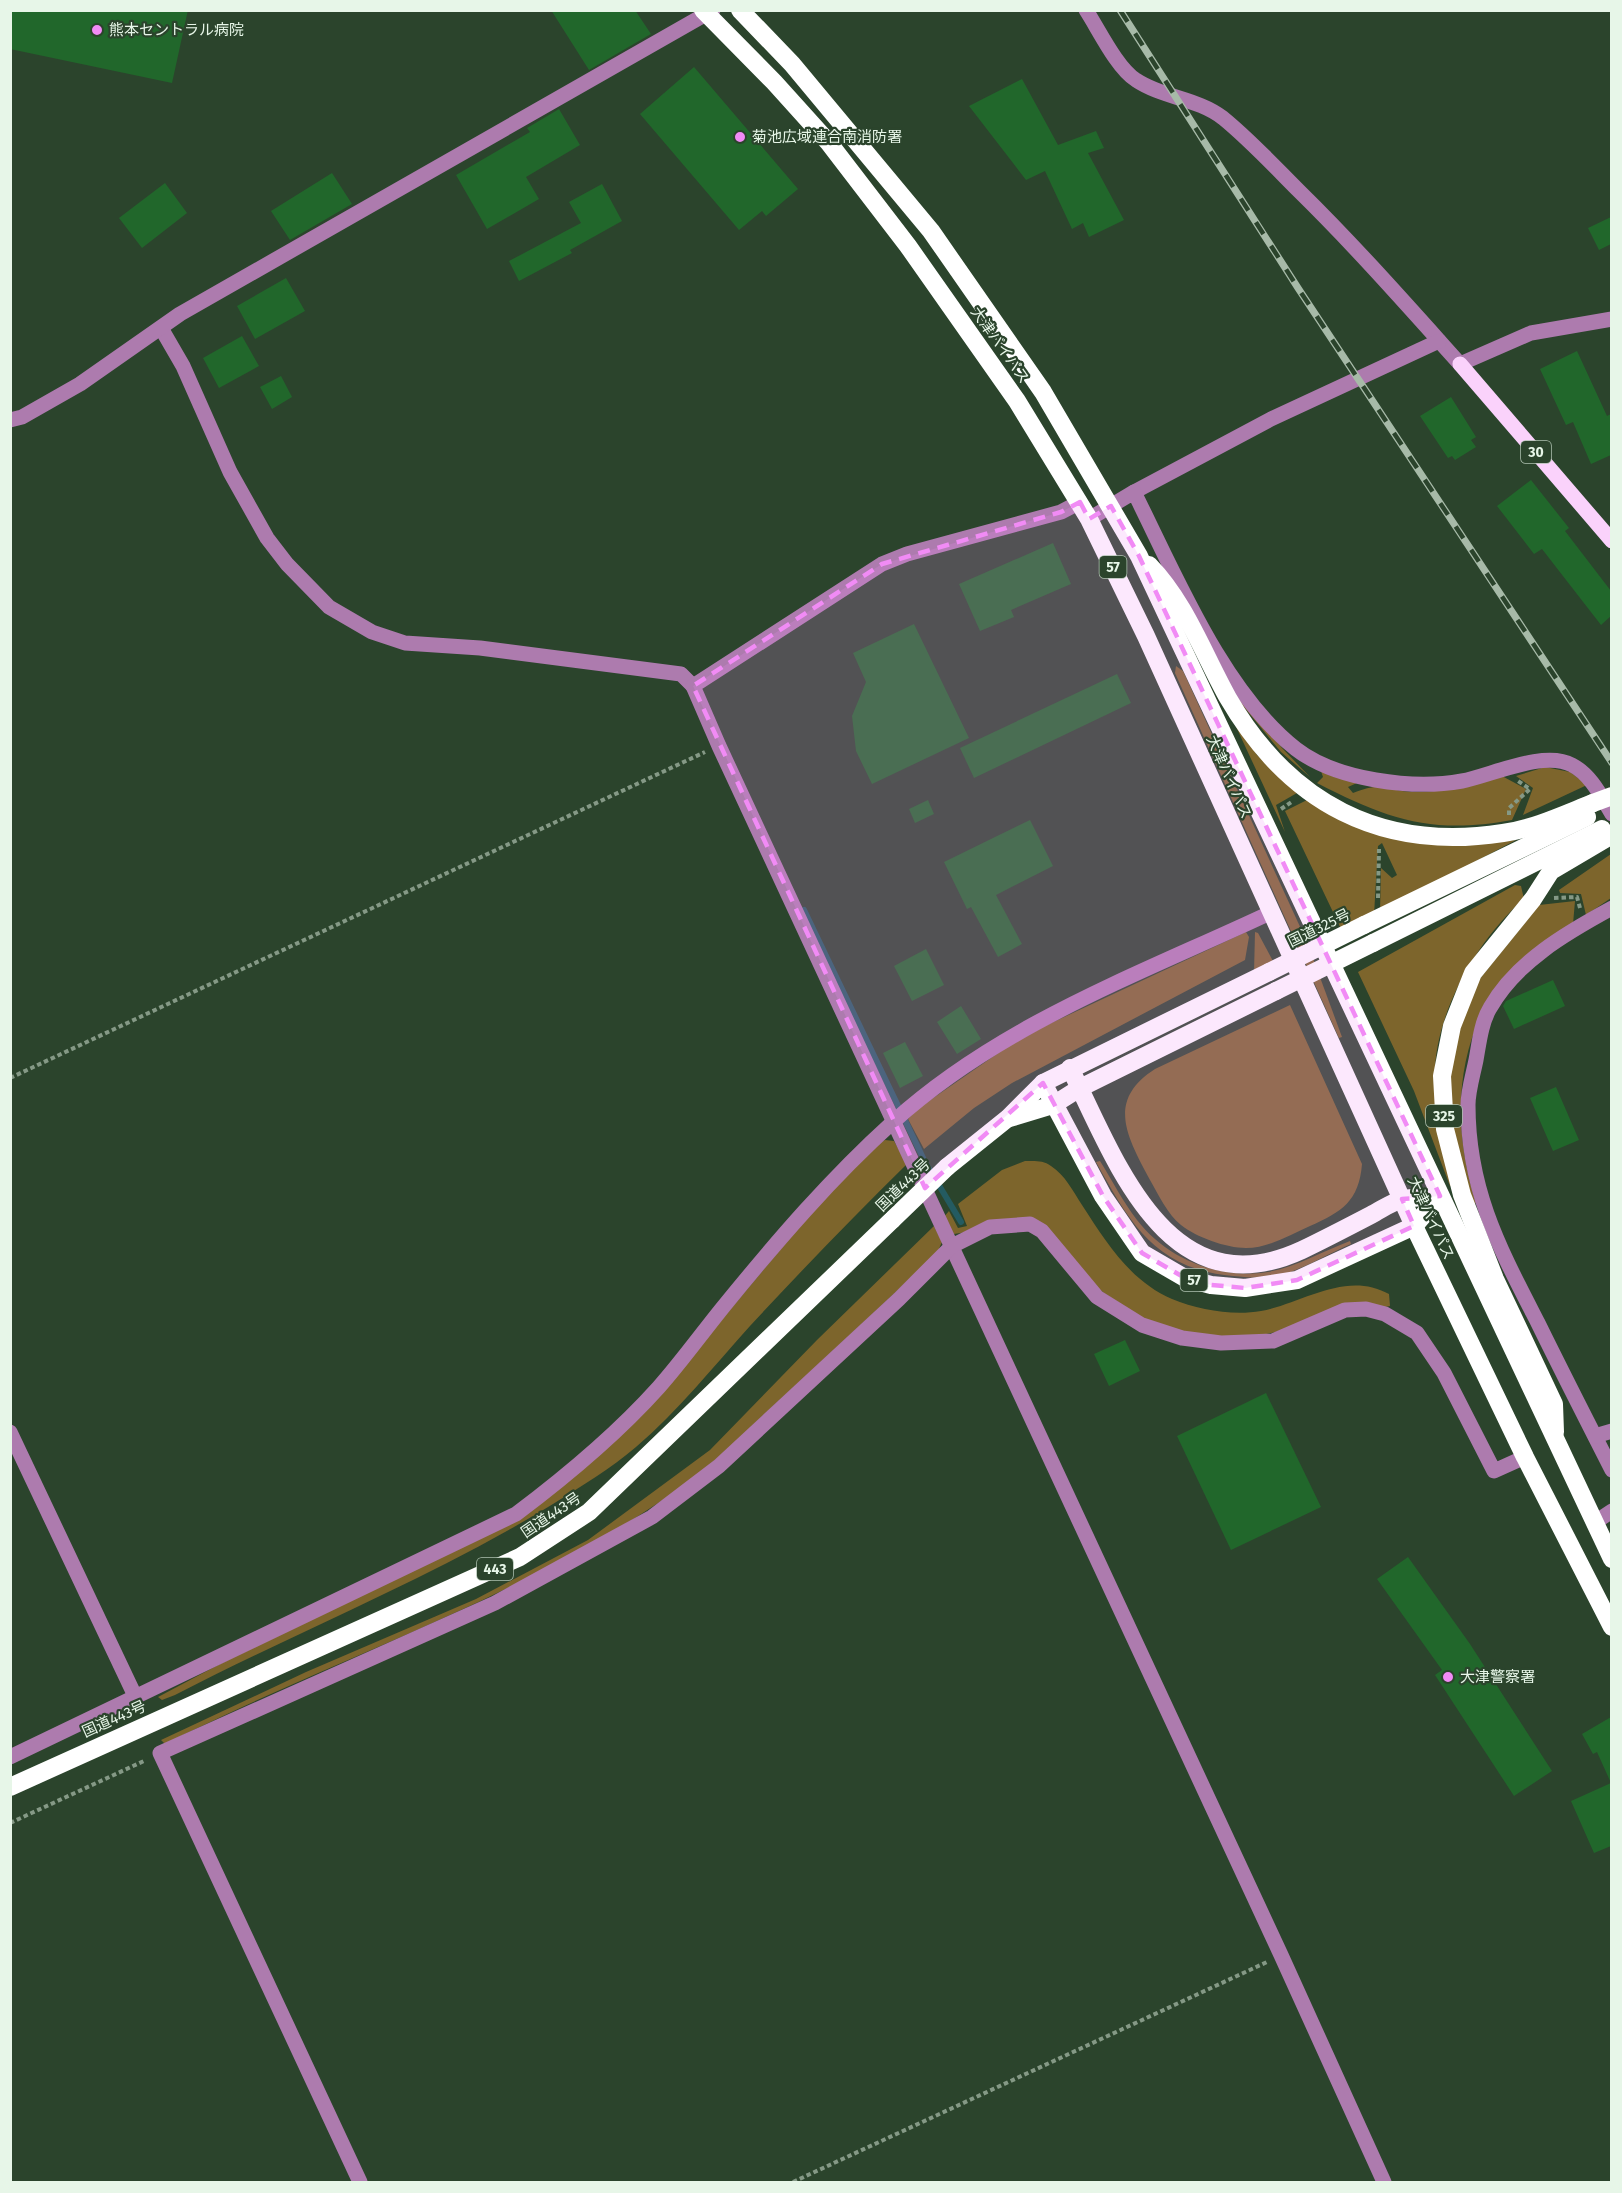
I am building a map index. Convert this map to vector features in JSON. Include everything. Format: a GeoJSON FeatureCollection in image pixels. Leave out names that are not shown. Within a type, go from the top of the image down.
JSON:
{"type":"FeatureCollection","features":[{"type":"Feature","properties":{"kind":"highway","name":"大津バイパス"},"geometry":{"type":"LineString","coordinates":[[740,10],[792,64],[932,231],[1043,392],[1111,506],[1139,556],[1611,1559]]}},
{"type":"Feature","properties":{"kind":"highway","name":"大津バイパス"},"geometry":{"type":"LineString","coordinates":[[708,12],[829,143],[894,227],[1017,401],[1080,502],[1146,636],[1414,1226],[1525,1457],[1611,1627]]}},
{"type":"Feature","properties":{"kind":"highway","name":"57"},"geometry":{"type":"LineString","coordinates":[[1139,556],[1169,586],[1228,698],[1254,740],[1289,778],[1328,806],[1366,822],[1406,834],[1454,837],[1607,820],[1611,796]]}},
{"type":"Feature","properties":{"kind":"highway","name":"国道325号"},"geometry":{"type":"LineString","coordinates":[[1043,1083],[1364,925],[1607,820]]}},
{"type":"Feature","properties":{"kind":"highway"},"geometry":{"type":"LineString","coordinates":[[1080,1088],[1373,943],[1607,820]]}},
{"type":"Feature","properties":{"kind":"highway","name":"325"},"geometry":{"type":"LineString","coordinates":[[1555,1440],[1554,1404],[1495,1279],[1462,1195],[1445,1129],[1442,1076],[1452,1026],[1473,973],[1533,899],[1551,871],[1607,820]]}},
{"type":"Feature","properties":{"kind":"highway","name":"57"},"geometry":{"type":"LineString","coordinates":[[1070,1068],[1129,1185],[1168,1235],[1196,1254],[1237,1266],[1274,1260],[1299,1251],[1402,1199],[1440,1196]]}},
{"type":"Feature","properties":{"kind":"highway","name":"57"},"geometry":{"type":"LineString","coordinates":[[1043,1083],[1102,1196],[1142,1253],[1185,1278],[1211,1285],[1234,1287],[1269,1286],[1297,1280],[1414,1226],[1440,1196]]}},
{"type":"Feature","properties":{"kind":"highway","name":"国道443号"},"geometry":{"type":"LineString","coordinates":[[10,1787],[520,1557],[589,1512],[947,1167],[1008,1118],[1043,1083]]}},
{"type":"Feature","properties":{"kind":"highway","name":"国道443号"},"geometry":{"type":"LineString","coordinates":[[1008,1118],[1053,1105],[1080,1088]]}},
{"type":"Feature","properties":{"kind":"main road","name":"30"},"geometry":{"type":"LineString","coordinates":[[1460,364],[1611,541]]}},
{"type":"Feature","properties":{"kind":"street"},"geometry":{"type":"LineString","coordinates":[[1086,10],[1118,59],[1135,80],[1159,91],[1186,98],[1221,117],[1332,224],[1460,364],[1531,333],[1611,319]]}},
{"type":"Feature","properties":{"kind":"street"},"geometry":{"type":"LineString","coordinates":[[10,420],[22,417],[80,384],[180,314],[708,12]]}},
{"type":"Feature","properties":{"kind":"street"},"geometry":{"type":"LineString","coordinates":[[161,328],[183,366],[230,472],[267,538],[287,564],[329,607],[372,632],[405,643],[480,648],[681,674],[693,686],[718,746],[1281,1955],[1384,2182]]}},
{"type":"Feature","properties":{"kind":"street"},"geometry":{"type":"LineString","coordinates":[[1089,519],[1271,418],[1439,341]]}},
{"type":"Feature","properties":{"kind":"street"},"geometry":{"type":"LineString","coordinates":[[1134,492],[1218,653],[1248,699],[1296,749],[1352,774],[1410,786],[1461,781],[1539,760],[1571,764],[1588,777],[1607,820]]}},
{"type":"Feature","properties":{"kind":"street"},"geometry":{"type":"LineString","coordinates":[[693,686],[882,564],[906,554],[1060,512],[1080,502]]}},
{"type":"Feature","properties":{"kind":"street"},"geometry":{"type":"LineString","coordinates":[[1611,908],[1532,959],[1508,983],[1489,1009],[1480,1039],[1468,1103],[1474,1173],[1484,1210],[1502,1253],[1611,1470]]}},
{"type":"Feature","properties":{"kind":"street"},"geometry":{"type":"LineString","coordinates":[[10,1757],[474,1537],[516,1514],[570,1474],[607,1441],[660,1385],[798,1217],[894,1121],[987,1049],[1043,1018],[1270,913]]}},
{"type":"Feature","properties":{"kind":"street"},"geometry":{"type":"LineString","coordinates":[[360,2182],[160,1754],[495,1603],[652,1517],[719,1466],[899,1299],[952,1246],[990,1227],[1030,1224],[1042,1231],[1098,1297],[1142,1325],[1199,1341],[1274,1341],[1345,1310],[1366,1309],[1385,1314],[1417,1334],[1428,1349],[1444,1373],[1494,1471],[1525,1457]]}},
{"type":"Feature","properties":{"kind":"street"},"geometry":{"type":"LineString","coordinates":[[1594,1436],[1611,1431]]}},
{"type":"Feature","properties":{"kind":"street"},"geometry":{"type":"LineString","coordinates":[[10,1432],[136,1698]]}},
{"type":"Feature","properties":{"kind":"street"},"geometry":{"type":"LineString","coordinates":[[1594,1523],[1611,1511]]}},
{"type":"Feature","properties":{"kind":"path"},"geometry":{"type":"LineString","coordinates":[[10,1078],[718,746]]}},
{"type":"Feature","properties":{"kind":"path"},"geometry":{"type":"LineString","coordinates":[[1503,771],[1530,789],[1509,808],[1508,819],[1519,816]]}},
{"type":"Feature","properties":{"kind":"path"},"geometry":{"type":"LineString","coordinates":[[1283,815],[1280,808],[1302,797]]}},
{"type":"Feature","properties":{"kind":"path"},"geometry":{"type":"LineString","coordinates":[[1378,899],[1379,849]]}},
{"type":"Feature","properties":{"kind":"path"},"geometry":{"type":"LineString","coordinates":[[1555,890],[1550,896],[1577,897],[1583,924]]}},
{"type":"Feature","properties":{"kind":"path"},"geometry":{"type":"LineString","coordinates":[[10,1823],[160,1754]]}},
{"type":"Feature","properties":{"kind":"path"},"geometry":{"type":"LineString","coordinates":[[793,2182],[1281,1955]]}},
{"type":"Feature","properties":{"kind":"highlighted area"},"geometry":{"type":"Polygon","coordinates":[[[1080,502],[1089,519],[1111,506],[1139,556],[1440,1196],[1402,1199],[1414,1226],[1297,1280],[1245,1288],[1211,1285],[1185,1278],[1142,1253],[1103,1196],[1043,1083],[925,1188],[693,686],[882,564],[1061,512],[1080,502]]]}},
{"type":"Feature","properties":{"kind":"shaded area"},"geometry":{"type":"Polygon","coordinates":[[[1176,666],[1183,671],[1307,942],[1342,1037],[1339,1038],[1175,673],[1176,666]]]}},
{"type":"Feature","properties":{"kind":"shaded area"},"geometry":{"type":"Polygon","coordinates":[[[1238,700],[1244,702],[1282,748],[1310,777],[1281,752],[1238,700]]]}},
{"type":"Feature","properties":{"kind":"shaded area"},"geometry":{"type":"Polygon","coordinates":[[[1232,718],[1257,755],[1297,793],[1276,805],[1285,832],[1232,718]]]}},
{"type":"Feature","properties":{"kind":"shaded area"},"geometry":{"type":"Polygon","coordinates":[[[1545,767],[1570,772],[1587,785],[1523,815],[1533,788],[1516,776],[1545,767]]]}},
{"type":"Feature","properties":{"kind":"shaded area"},"geometry":{"type":"Polygon","coordinates":[[[1321,771],[1357,783],[1348,787],[1353,793],[1372,787],[1406,792],[1438,791],[1502,776],[1526,789],[1512,820],[1458,826],[1434,824],[1411,821],[1388,814],[1342,796],[1317,783],[1323,777],[1321,771]]]}},
{"type":"Feature","properties":{"kind":"shaded area"},"geometry":{"type":"Polygon","coordinates":[[[1307,800],[1459,846],[1516,840],[1380,912],[1381,868],[1392,878],[1397,875],[1382,843],[1378,846],[1374,915],[1342,931],[1285,811],[1307,800]]]}},
{"type":"Feature","properties":{"kind":"shaded area"},"geometry":{"type":"Polygon","coordinates":[[[1611,854],[1611,898],[1586,915],[1581,894],[1560,893],[1559,890],[1611,854]]]}},
{"type":"Feature","properties":{"kind":"shaded area"},"geometry":{"type":"Polygon","coordinates":[[[1515,885],[1521,886],[1524,899],[1490,935],[1474,957],[1449,1006],[1441,1031],[1436,1056],[1435,1081],[1453,1186],[1450,1186],[1414,1091],[1358,972],[1515,885]]]}},
{"type":"Feature","properties":{"kind":"shaded area"},"geometry":{"type":"Polygon","coordinates":[[[1575,901],[1573,924],[1536,948],[1507,976],[1485,1008],[1470,1043],[1463,1081],[1461,1120],[1466,1161],[1476,1203],[1472,1205],[1453,1136],[1450,1066],[1457,1033],[1478,981],[1539,905],[1575,901]]]}},
{"type":"Feature","properties":{"kind":"shaded area"},"geometry":{"type":"Polygon","coordinates":[[[1246,932],[1249,937],[1245,960],[1012,1083],[974,1108],[924,1149],[908,1119],[916,1110],[1007,1047],[1045,1026],[1246,932]]]}},
{"type":"Feature","properties":{"kind":"shaded area"},"geometry":{"type":"Polygon","coordinates":[[[1255,932],[1258,933],[1274,963],[1254,973],[1255,932]]]}},
{"type":"Feature","properties":{"kind":"shaded area"},"geometry":{"type":"Polygon","coordinates":[[[1290,1005],[1362,1164],[1360,1177],[1353,1196],[1347,1204],[1321,1221],[1262,1246],[1238,1248],[1221,1244],[1187,1229],[1176,1221],[1168,1210],[1134,1149],[1126,1121],[1126,1107],[1130,1094],[1140,1081],[1155,1069],[1290,1005]]]}},
{"type":"Feature","properties":{"kind":"shaded area"},"geometry":{"type":"Polygon","coordinates":[[[885,1140],[894,1141],[907,1164],[788,1285],[681,1404],[626,1455],[553,1504],[460,1556],[175,1695],[162,1700],[158,1697],[222,1663],[499,1529],[704,1341],[831,1189],[874,1146],[885,1140]]]}},
{"type":"Feature","properties":{"kind":"shaded area"},"geometry":{"type":"Polygon","coordinates":[[[1025,1161],[1042,1162],[1056,1170],[1120,1259],[1144,1282],[1172,1299],[1216,1311],[1239,1313],[1261,1311],[1325,1290],[1357,1285],[1389,1294],[1390,1306],[1249,1338],[1181,1333],[1146,1320],[1104,1293],[1086,1278],[1037,1221],[954,1234],[943,1218],[949,1211],[958,1228],[967,1226],[958,1204],[1002,1170],[1025,1161]]]}},
{"type":"Feature","properties":{"kind":"shaded area"},"geometry":{"type":"Polygon","coordinates":[[[1100,1161],[1132,1213],[1149,1234],[1163,1246],[1195,1264],[1231,1273],[1268,1272],[1299,1263],[1350,1241],[1351,1244],[1282,1275],[1261,1278],[1206,1272],[1184,1264],[1149,1240],[1121,1205],[1096,1162],[1100,1161]]]}},
{"type":"Feature","properties":{"kind":"shaded area"},"geometry":{"type":"Polygon","coordinates":[[[934,1226],[942,1242],[937,1253],[728,1448],[680,1488],[619,1528],[493,1595],[165,1744],[161,1740],[306,1672],[476,1599],[588,1540],[710,1450],[817,1340],[934,1226]]]}},
{"type":"Feature","properties":{"kind":"building","name":"熊本セントラル病院"},"geometry":{"type":"Polygon","coordinates":[[[10,10],[188,10],[172,83],[10,49],[10,10]]]}},
{"type":"Feature","properties":{"kind":"building"},"geometry":{"type":"Polygon","coordinates":[[[551,10],[635,10],[651,34],[589,70],[551,10]]]}},
{"type":"Feature","properties":{"kind":"building"},"geometry":{"type":"Polygon","coordinates":[[[694,67],[798,189],[766,216],[762,211],[739,230],[640,114],[694,67]]]}},
{"type":"Feature","properties":{"kind":"building"},"geometry":{"type":"Polygon","coordinates":[[[1022,79],[1058,145],[1096,131],[1104,148],[1088,153],[1124,220],[1089,237],[1083,223],[1072,229],[1045,171],[1026,180],[969,106],[1022,79]]]}},
{"type":"Feature","properties":{"kind":"building"},"geometry":{"type":"Polygon","coordinates":[[[559,109],[580,145],[526,177],[539,199],[487,229],[456,175],[530,132],[527,128],[559,109]]]}},
{"type":"Feature","properties":{"kind":"building"},"geometry":{"type":"Polygon","coordinates":[[[332,173],[352,204],[290,240],[271,211],[332,173]]]}},
{"type":"Feature","properties":{"kind":"building"},"geometry":{"type":"Polygon","coordinates":[[[165,183],[187,213],[142,248],[119,218],[165,183]]]}},
{"type":"Feature","properties":{"kind":"building"},"geometry":{"type":"Polygon","coordinates":[[[602,184],[622,221],[570,250],[572,253],[519,281],[509,261],[581,223],[569,202],[602,184]]]}},
{"type":"Feature","properties":{"kind":"building"},"geometry":{"type":"Polygon","coordinates":[[[1611,217],[1611,244],[1599,250],[1588,228],[1611,217]]]}},
{"type":"Feature","properties":{"kind":"building"},"geometry":{"type":"Polygon","coordinates":[[[286,278],[305,311],[255,339],[237,306],[286,278]]]}},
{"type":"Feature","properties":{"kind":"building"},"geometry":{"type":"Polygon","coordinates":[[[242,336],[259,366],[219,388],[203,358],[242,336]]]}},
{"type":"Feature","properties":{"kind":"building"},"geometry":{"type":"Polygon","coordinates":[[[1577,351],[1607,416],[1611,414],[1611,455],[1591,464],[1573,422],[1566,425],[1540,369],[1577,351]]]}},
{"type":"Feature","properties":{"kind":"building"},"geometry":{"type":"Polygon","coordinates":[[[281,376],[292,397],[272,409],[260,387],[281,376]]]}},
{"type":"Feature","properties":{"kind":"building"},"geometry":{"type":"Polygon","coordinates":[[[1451,397],[1476,437],[1471,440],[1476,447],[1455,460],[1452,456],[1448,458],[1420,416],[1451,397]]]}},
{"type":"Feature","properties":{"kind":"building"},"geometry":{"type":"Polygon","coordinates":[[[1531,480],[1569,528],[1565,531],[1611,591],[1611,616],[1601,625],[1542,549],[1534,554],[1497,506],[1531,480]]]}},
{"type":"Feature","properties":{"kind":"building"},"geometry":{"type":"Polygon","coordinates":[[[1053,543],[1071,584],[1011,610],[1014,617],[980,631],[959,584],[1053,543]]]}},
{"type":"Feature","properties":{"kind":"building"},"geometry":{"type":"Polygon","coordinates":[[[914,624],[969,738],[872,784],[856,751],[852,716],[866,682],[853,653],[914,624]]]}},
{"type":"Feature","properties":{"kind":"building"},"geometry":{"type":"Polygon","coordinates":[[[1117,674],[1131,703],[974,778],[960,748],[1117,674]]]}},
{"type":"Feature","properties":{"kind":"building"},"geometry":{"type":"Polygon","coordinates":[[[928,800],[934,814],[915,823],[909,809],[928,800]]]}},
{"type":"Feature","properties":{"kind":"building"},"geometry":{"type":"Polygon","coordinates":[[[1030,820],[1053,866],[996,895],[1022,944],[998,957],[971,907],[967,909],[944,862],[1030,820]]]}},
{"type":"Feature","properties":{"kind":"building"},"geometry":{"type":"Polygon","coordinates":[[[926,949],[944,985],[912,1001],[894,966],[926,949]]]}},
{"type":"Feature","properties":{"kind":"building"},"geometry":{"type":"Polygon","coordinates":[[[1553,980],[1565,1006],[1514,1029],[1503,1006],[1506,1001],[1553,980]]]}},
{"type":"Feature","properties":{"kind":"building"},"geometry":{"type":"Polygon","coordinates":[[[961,1006],[981,1039],[957,1054],[937,1022],[961,1006]]]}},
{"type":"Feature","properties":{"kind":"building"},"geometry":{"type":"Polygon","coordinates":[[[905,1042],[923,1076],[900,1088],[883,1053],[905,1042]]]}},
{"type":"Feature","properties":{"kind":"building"},"geometry":{"type":"Polygon","coordinates":[[[1556,1087],[1579,1140],[1553,1151],[1530,1098],[1556,1087]]]}},
{"type":"Feature","properties":{"kind":"building"},"geometry":{"type":"Polygon","coordinates":[[[1125,1340],[1140,1371],[1109,1386],[1094,1354],[1125,1340]]]}},
{"type":"Feature","properties":{"kind":"building"},"geometry":{"type":"Polygon","coordinates":[[[1266,1393],[1321,1507],[1231,1550],[1177,1436],[1266,1393]]]}},
{"type":"Feature","properties":{"kind":"building"},"geometry":{"type":"Polygon","coordinates":[[[1408,1557],[1470,1644],[1552,1771],[1514,1796],[1435,1675],[1442,1670],[1377,1579],[1408,1557]]]}},
{"type":"Feature","properties":{"kind":"building"},"geometry":{"type":"Polygon","coordinates":[[[1611,1717],[1611,1783],[1597,1752],[1593,1754],[1582,1734],[1611,1717]]]}},
{"type":"Feature","properties":{"kind":"building"},"geometry":{"type":"Polygon","coordinates":[[[1611,1783],[1611,1846],[1594,1853],[1571,1801],[1611,1783]]]}},
{"type":"Feature","properties":{"kind":"waterway"},"geometry":{"type":"LineString","coordinates":[[804,910],[925,1162],[961,1222]]}},
{"type":"Feature","properties":{"kind":"railway"},"geometry":{"type":"LineString","coordinates":[[1120,10],[1298,288],[1612,763]]}},
{"type":"Feature","properties":{"kind":"place","name":"熊本セントラル病院"},"geometry":{"type":"Point","coordinates":[97,30]}},
{"type":"Feature","properties":{"kind":"place","name":"菊池広域連合南消防署"},"geometry":{"type":"Point","coordinates":[740,137]}},
{"type":"Feature","properties":{"kind":"place","name":"大津警察署"},"geometry":{"type":"Point","coordinates":[1448,1677]}}]}
